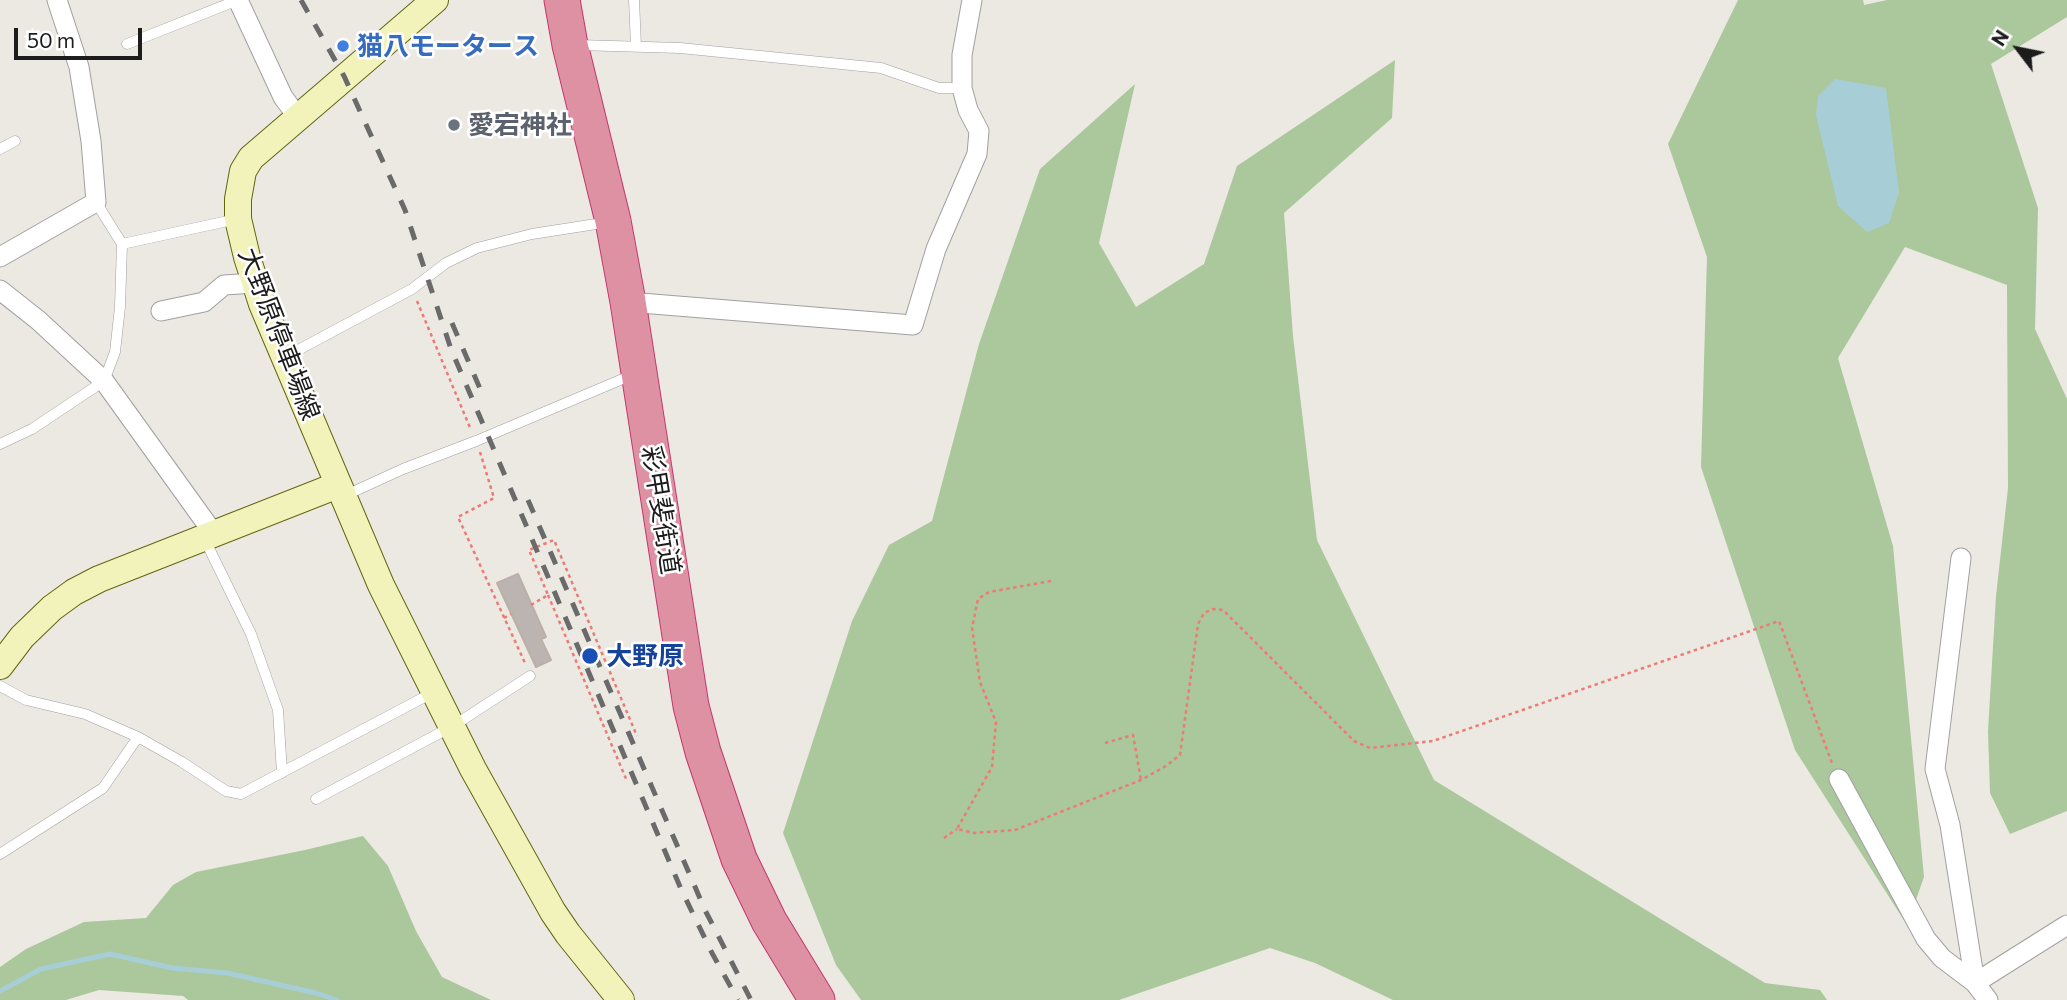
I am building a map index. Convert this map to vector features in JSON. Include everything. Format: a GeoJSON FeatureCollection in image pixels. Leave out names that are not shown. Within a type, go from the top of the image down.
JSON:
{"type":"FeatureCollection","features":[{"type":"Feature","properties":{"kind":"highway","name":"彩甲斐街道"},"geometry":{"type":"LineString","coordinates":[[562,0],[570,45],[613,221],[628,302],[691,706],[703,752],[739,859],[769,921],[817,1000]]}},
{"type":"Feature","properties":{"kind":"main road","name":"大野原停車場線"},"geometry":{"type":"LineString","coordinates":[[435,0],[251,158],[243,171],[238,198],[238,219],[255,283],[284,358],[381,585],[474,769],[553,912],[621,1000]]}},
{"type":"Feature","properties":{"kind":"main road"},"geometry":{"type":"LineString","coordinates":[[0,666],[22,638],[52,608],[99,579],[208,535],[341,491]]}},
{"type":"Feature","properties":{"kind":"street"},"geometry":{"type":"LineString","coordinates":[[0,257],[96,202],[91,141],[79,66],[57,0]]}},
{"type":"Feature","properties":{"kind":"street"},"geometry":{"type":"LineString","coordinates":[[238,0],[284,97],[298,116]]}},
{"type":"Feature","properties":{"kind":"street"},"geometry":{"type":"LineString","coordinates":[[628,302],[913,325],[936,249],[977,154],[979,131],[968,110],[962,88],[962,55],[972,0]]}},
{"type":"Feature","properties":{"kind":"street"},"geometry":{"type":"LineString","coordinates":[[161,311],[204,302],[225,285],[255,283]]}},
{"type":"Feature","properties":{"kind":"street"},"geometry":{"type":"LineString","coordinates":[[0,290],[38,320],[104,381],[208,535]]}},
{"type":"Feature","properties":{"kind":"street"},"geometry":{"type":"LineString","coordinates":[[1961,558],[1935,769],[1950,825],[1975,983]]}},
{"type":"Feature","properties":{"kind":"street"},"geometry":{"type":"LineString","coordinates":[[1839,779],[1926,939],[1942,958],[1975,983],[1988,1000]]}},
{"type":"Feature","properties":{"kind":"street"},"geometry":{"type":"LineString","coordinates":[[1975,983],[2067,925]]}},
{"type":"Feature","properties":{"kind":"lane"},"geometry":{"type":"LineString","coordinates":[[127,44],[238,0]]}},
{"type":"Feature","properties":{"kind":"lane"},"geometry":{"type":"LineString","coordinates":[[634,0],[636,46]]}},
{"type":"Feature","properties":{"kind":"lane"},"geometry":{"type":"LineString","coordinates":[[570,45],[707,51],[881,68],[939,88],[962,88]]}},
{"type":"Feature","properties":{"kind":"lane"},"geometry":{"type":"LineString","coordinates":[[0,149],[15,141]]}},
{"type":"Feature","properties":{"kind":"lane"},"geometry":{"type":"LineString","coordinates":[[0,444],[32,429],[104,381],[115,352],[122,244],[96,202]]}},
{"type":"Feature","properties":{"kind":"lane"},"geometry":{"type":"LineString","coordinates":[[122,244],[238,219]]}},
{"type":"Feature","properties":{"kind":"lane"},"geometry":{"type":"LineString","coordinates":[[284,358],[412,289],[446,263],[477,248],[533,234],[613,221]]}},
{"type":"Feature","properties":{"kind":"lane"},"geometry":{"type":"LineString","coordinates":[[341,491],[476,441],[639,372]]}},
{"type":"Feature","properties":{"kind":"lane"},"geometry":{"type":"LineString","coordinates":[[208,535],[251,634],[278,710],[282,773]]}},
{"type":"Feature","properties":{"kind":"lane"},"geometry":{"type":"LineString","coordinates":[[316,799],[453,726],[530,676]]}},
{"type":"Feature","properties":{"kind":"lane"},"geometry":{"type":"LineString","coordinates":[[0,687],[26,700],[85,714],[138,737],[226,791],[241,794],[435,691]]}},
{"type":"Feature","properties":{"kind":"lane"},"geometry":{"type":"LineString","coordinates":[[0,855],[103,788],[138,737]]}},
{"type":"Feature","properties":{"kind":"path"},"geometry":{"type":"LineString","coordinates":[[412,289],[476,441],[494,498],[458,517],[530,676]]}},
{"type":"Feature","properties":{"kind":"path"},"geometry":{"type":"LineString","coordinates":[[627,781],[529,550],[554,540],[636,736]]}},
{"type":"Feature","properties":{"kind":"path"},"geometry":{"type":"LineString","coordinates":[[944,838],[957,829],[992,767],[996,722],[980,682],[972,628],[978,599],[989,592],[1051,581]]}},
{"type":"Feature","properties":{"kind":"path"},"geometry":{"type":"LineString","coordinates":[[531,605],[548,595]]}},
{"type":"Feature","properties":{"kind":"path"},"geometry":{"type":"LineString","coordinates":[[957,829],[974,833],[1015,830],[1141,780],[1180,755],[1198,624],[1204,613],[1213,609],[1223,610],[1354,741],[1370,747],[1433,741],[1779,621],[1839,779]]}},
{"type":"Feature","properties":{"kind":"path"},"geometry":{"type":"LineString","coordinates":[[505,618],[511,614]]}},
{"type":"Feature","properties":{"kind":"path"},"geometry":{"type":"LineString","coordinates":[[1105,743],[1133,735],[1141,780]]}},
{"type":"Feature","properties":{"kind":"green space"},"geometry":{"type":"Polygon","coordinates":[[[1738,0],[1863,0],[1864,5],[1887,0],[2067,0],[2067,17],[1991,64],[2038,208],[2035,329],[2067,399],[2067,811],[2010,834],[1990,793],[1988,731],[1996,596],[2008,488],[2007,285],[1905,247],[1838,358],[1893,546],[1924,877],[1907,925],[1795,750],[1701,467],[1707,257],[1668,144],[1738,0]]]}},
{"type":"Feature","properties":{"kind":"green space"},"geometry":{"type":"Polygon","coordinates":[[[1395,60],[1392,118],[1284,213],[1293,336],[1317,540],[1434,780],[1765,983],[1820,990],[1827,1000],[1393,1000],[1315,963],[1270,948],[1119,1000],[861,1000],[836,965],[783,833],[852,621],[889,545],[932,521],[979,344],[1040,169],[1135,84],[1099,243],[1136,307],[1204,264],[1237,166],[1395,60]]]}},
{"type":"Feature","properties":{"kind":"green space"},"geometry":{"type":"Polygon","coordinates":[[[363,836],[388,866],[416,931],[442,977],[491,1000],[188,1000],[183,996],[99,990],[66,1000],[0,1000],[0,967],[26,949],[84,922],[146,918],[173,885],[196,872],[363,836]]]}},
{"type":"Feature","properties":{"kind":"water"},"geometry":{"type":"Polygon","coordinates":[[[1835,79],[1886,88],[1899,192],[1889,223],[1867,232],[1838,206],[1816,115],[1818,96],[1835,79]]]}},
{"type":"Feature","properties":{"kind":"building","name":"大野原"},"geometry":{"type":"Polygon","coordinates":[[[518,574],[546,637],[541,639],[551,660],[536,667],[497,583],[518,574]]]}},
{"type":"Feature","properties":{"kind":"waterway"},"geometry":{"type":"LineString","coordinates":[[0,991],[41,969],[110,954],[172,968],[227,973],[337,1000]]}},
{"type":"Feature","properties":{"kind":"railway"},"geometry":{"type":"LineString","coordinates":[[301,0],[344,76],[405,210],[451,349],[681,889],[738,1000]]}},
{"type":"Feature","properties":{"kind":"railway"},"geometry":{"type":"LineString","coordinates":[[452,323],[481,391]]}},
{"type":"Feature","properties":{"kind":"railway"},"geometry":{"type":"LineString","coordinates":[[528,500],[705,910],[751,1000]]}},
{"type":"Feature","properties":{"kind":"place","name":"猫八モータース"},"geometry":{"type":"Point","coordinates":[343,46]}},
{"type":"Feature","properties":{"kind":"place","name":"愛宕神社"},"geometry":{"type":"Point","coordinates":[454,125]}},
{"type":"Feature","properties":{"kind":"place","name":"大野原"},"geometry":{"type":"Point","coordinates":[590,656]}}]}
